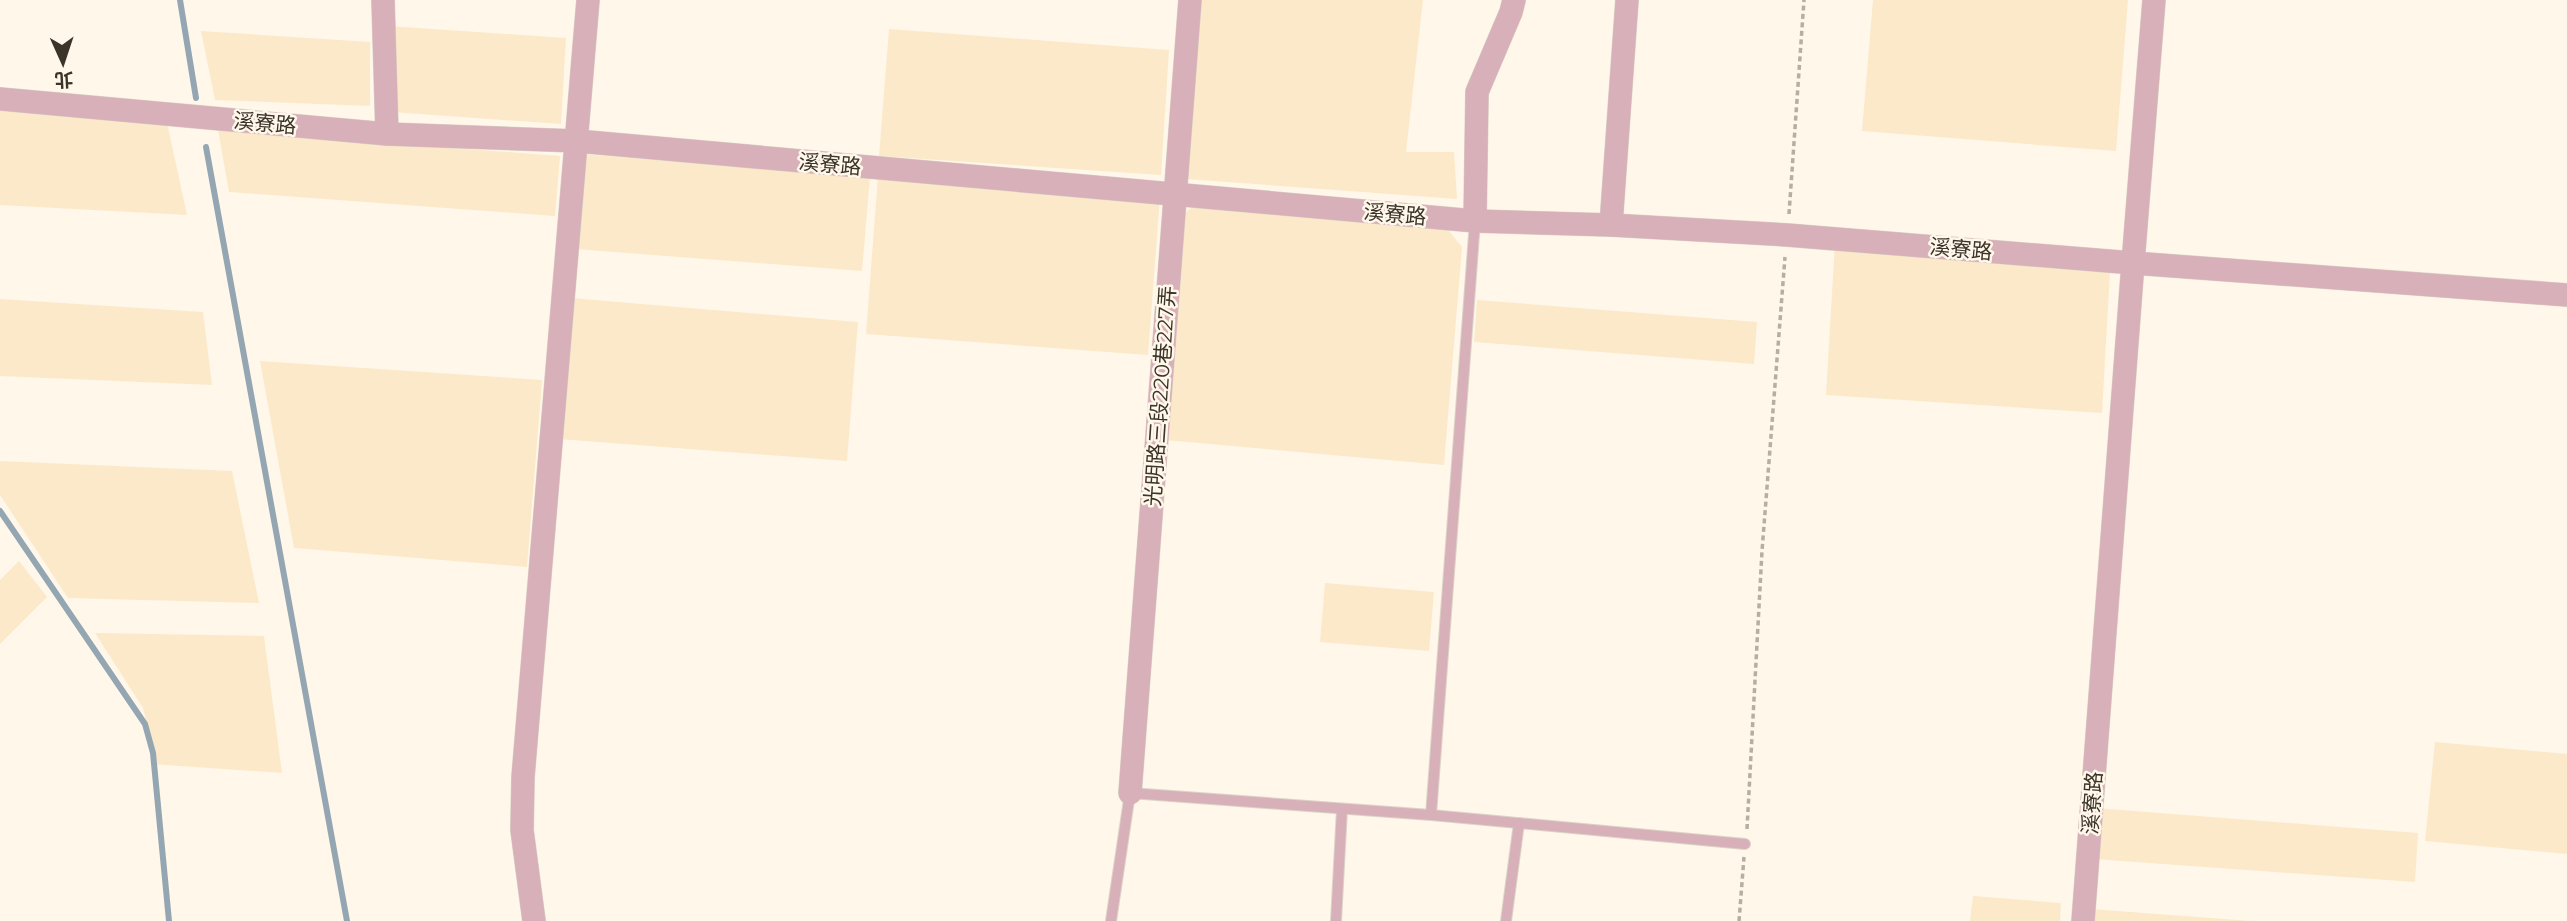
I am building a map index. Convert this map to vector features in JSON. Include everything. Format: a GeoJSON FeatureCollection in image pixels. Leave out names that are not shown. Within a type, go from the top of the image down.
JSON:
{"type":"FeatureCollection","features":[{"type":"Feature","properties":{"kind":"street"},"geometry":{"type":"LineString","coordinates":[[383,0],[387,134]]}},
{"type":"Feature","properties":{"kind":"street"},"geometry":{"type":"LineString","coordinates":[[534,921],[522,830],[523,777],[588,0]]}},
{"type":"Feature","properties":{"kind":"street","name":"光明路三段220巷227弄"},"geometry":{"type":"LineString","coordinates":[[1130,793],[1190,0]]}},
{"type":"Feature","properties":{"kind":"street"},"geometry":{"type":"LineString","coordinates":[[1475,221],[1477,92],[1514,0]]}},
{"type":"Feature","properties":{"kind":"street"},"geometry":{"type":"LineString","coordinates":[[1611,225],[1627,0]]}},
{"type":"Feature","properties":{"kind":"street"},"geometry":{"type":"LineString","coordinates":[[2154,0],[2133,263],[2567,295]]}},
{"type":"Feature","properties":{"kind":"street","name":"溪寮路"},"geometry":{"type":"LineString","coordinates":[[0,99],[387,134],[578,141],[1475,221],[1787,234],[2133,263],[2083,921]]}},
{"type":"Feature","properties":{"kind":"lane"},"geometry":{"type":"LineString","coordinates":[[1431,815],[1475,221]]}},
{"type":"Feature","properties":{"kind":"lane"},"geometry":{"type":"LineString","coordinates":[[1111,921],[1130,793],[1431,815],[1745,844]]}},
{"type":"Feature","properties":{"kind":"lane"},"geometry":{"type":"LineString","coordinates":[[1336,921],[1342,808]]}},
{"type":"Feature","properties":{"kind":"lane"},"geometry":{"type":"LineString","coordinates":[[1506,921],[1518,823]]}},
{"type":"Feature","properties":{"kind":"path"},"geometry":{"type":"LineString","coordinates":[[1739,921],[1762,551],[1804,0]]}},
{"type":"Feature","properties":{"kind":"shaded area"},"geometry":{"type":"Polygon","coordinates":[[[1201,0],[1423,0],[1406,152],[1454,152],[1457,199],[1186,179],[1201,0]]]}},
{"type":"Feature","properties":{"kind":"shaded area"},"geometry":{"type":"Polygon","coordinates":[[[1873,0],[2128,0],[2116,151],[1862,131],[1873,0]]]}},
{"type":"Feature","properties":{"kind":"shaded area"},"geometry":{"type":"Polygon","coordinates":[[[389,26],[566,38],[561,124],[392,112],[389,26]]]}},
{"type":"Feature","properties":{"kind":"shaded area"},"geometry":{"type":"Polygon","coordinates":[[[889,29],[1169,50],[1161,175],[879,156],[889,29]]]}},
{"type":"Feature","properties":{"kind":"shaded area"},"geometry":{"type":"Polygon","coordinates":[[[201,31],[370,42],[370,106],[215,100],[201,31]]]}},
{"type":"Feature","properties":{"kind":"shaded area"},"geometry":{"type":"Polygon","coordinates":[[[0,108],[166,118],[187,215],[0,205],[0,108]]]}},
{"type":"Feature","properties":{"kind":"shaded area"},"geometry":{"type":"Polygon","coordinates":[[[218,130],[560,156],[555,216],[229,192],[218,130]]]}},
{"type":"Feature","properties":{"kind":"shaded area"},"geometry":{"type":"Polygon","coordinates":[[[582,154],[870,177],[862,271],[575,249],[582,154]]]}},
{"type":"Feature","properties":{"kind":"shaded area"},"geometry":{"type":"Polygon","coordinates":[[[878,176],[1160,197],[1148,355],[866,334],[878,176]]]}},
{"type":"Feature","properties":{"kind":"shaded area"},"geometry":{"type":"Polygon","coordinates":[[[1206,197],[1440,220],[1462,247],[1444,465],[1165,440],[1183,214],[1206,197]]]}},
{"type":"Feature","properties":{"kind":"shaded area"},"geometry":{"type":"Polygon","coordinates":[[[1835,243],[2110,272],[2102,413],[1826,395],[1835,243]]]}},
{"type":"Feature","properties":{"kind":"shaded area"},"geometry":{"type":"Polygon","coordinates":[[[571,298],[858,322],[847,461],[559,439],[571,298]]]}},
{"type":"Feature","properties":{"kind":"shaded area"},"geometry":{"type":"Polygon","coordinates":[[[0,299],[203,312],[212,385],[0,376],[0,299]]]}},
{"type":"Feature","properties":{"kind":"shaded area"},"geometry":{"type":"Polygon","coordinates":[[[1477,300],[1757,322],[1754,364],[1474,342],[1477,300]]]}},
{"type":"Feature","properties":{"kind":"shaded area"},"geometry":{"type":"Polygon","coordinates":[[[260,361],[542,380],[527,567],[294,548],[260,361]]]}},
{"type":"Feature","properties":{"kind":"shaded area"},"geometry":{"type":"Polygon","coordinates":[[[0,461],[232,471],[259,603],[68,598],[0,495],[0,461]]]}},
{"type":"Feature","properties":{"kind":"shaded area"},"geometry":{"type":"Polygon","coordinates":[[[19,561],[47,597],[0,644],[0,580],[19,561]]]}},
{"type":"Feature","properties":{"kind":"shaded area"},"geometry":{"type":"Polygon","coordinates":[[[1325,583],[1434,592],[1429,651],[1320,642],[1325,583]]]}},
{"type":"Feature","properties":{"kind":"shaded area"},"geometry":{"type":"Polygon","coordinates":[[[95,633],[264,636],[282,773],[151,764],[150,735],[143,708],[95,633]]]}},
{"type":"Feature","properties":{"kind":"shaded area"},"geometry":{"type":"Polygon","coordinates":[[[2435,742],[2567,754],[2567,854],[2425,841],[2435,742]]]}},
{"type":"Feature","properties":{"kind":"shaded area"},"geometry":{"type":"Polygon","coordinates":[[[2096,808],[2418,833],[2415,882],[2094,859],[2096,808]]]}},
{"type":"Feature","properties":{"kind":"shaded area"},"geometry":{"type":"Polygon","coordinates":[[[1973,896],[2061,903],[2060,921],[1970,921],[1973,896]]]}},
{"type":"Feature","properties":{"kind":"shaded area"},"geometry":{"type":"Polygon","coordinates":[[[2091,909],[2251,921],[2090,921],[2091,909]]]}},
{"type":"Feature","properties":{"kind":"waterway"},"geometry":{"type":"LineString","coordinates":[[180,0],[196,98]]}},
{"type":"Feature","properties":{"kind":"waterway"},"geometry":{"type":"LineString","coordinates":[[206,147],[347,921]]}},
{"type":"Feature","properties":{"kind":"waterway"},"geometry":{"type":"LineString","coordinates":[[0,511],[145,724],[153,753],[169,921]]}}]}
